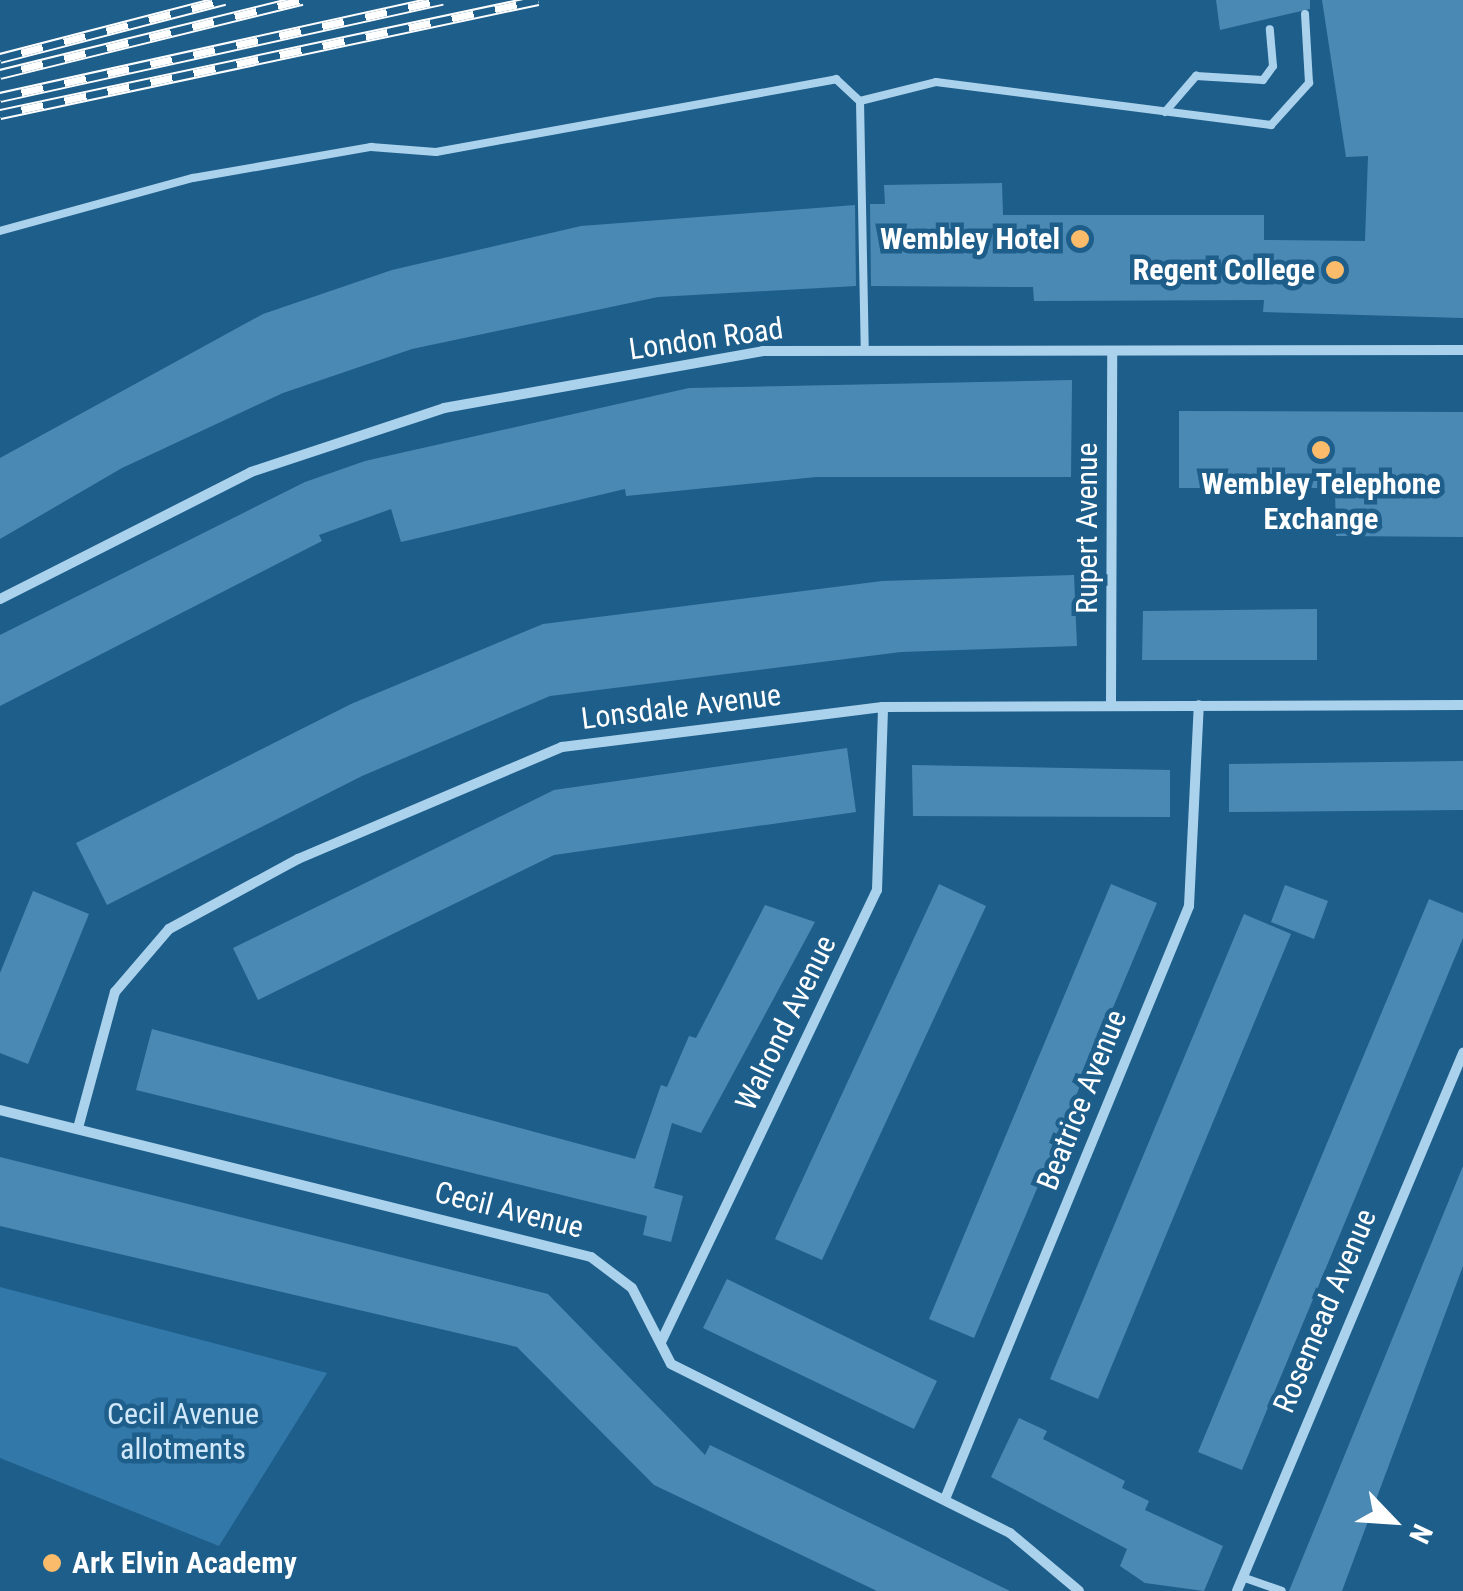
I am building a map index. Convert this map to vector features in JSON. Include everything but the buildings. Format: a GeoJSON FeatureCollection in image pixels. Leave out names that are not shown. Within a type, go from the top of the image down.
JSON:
{"type":"FeatureCollection","features":[{"type":"Feature","properties":{"kind":"street","name":"London Road"},"geometry":{"type":"LineString","coordinates":[[0,599],[250,472],[444,408],[763,351],[1463,350]]}},
{"type":"Feature","properties":{"kind":"street","name":"Rupert Avenue"},"geometry":{"type":"LineString","coordinates":[[1111,705],[1112,352]]}},
{"type":"Feature","properties":{"kind":"street","name":"Lonsdale Avenue"},"geometry":{"type":"LineString","coordinates":[[78,1128],[115,992],[136,960],[170,929],[298,859],[562,747],[884,707],[1463,704]]}},
{"type":"Feature","properties":{"kind":"street","name":"Beatrice Avenue"},"geometry":{"type":"LineString","coordinates":[[946,1499],[1189,906],[1199,705]]}},
{"type":"Feature","properties":{"kind":"street","name":"Walrond Avenue"},"geometry":{"type":"LineString","coordinates":[[661,1342],[877,890],[884,707]]}},
{"type":"Feature","properties":{"kind":"street","name":"Rosemead Avenue"},"geometry":{"type":"LineString","coordinates":[[1236,1591],[1463,1053]]}},
{"type":"Feature","properties":{"kind":"street","name":"Cecil Avenue"},"geometry":{"type":"LineString","coordinates":[[0,1110],[591,1257],[632,1288],[671,1364],[1010,1533],[1079,1591]]}},
{"type":"Feature","properties":{"kind":"lane"},"geometry":{"type":"LineString","coordinates":[[860,101],[936,82],[1254,126],[1283,116],[1312,70],[1304,14]]}},
{"type":"Feature","properties":{"kind":"lane"},"geometry":{"type":"LineString","coordinates":[[1165,112],[1196,76],[1262,80],[1274,66],[1270,29]]}},
{"type":"Feature","properties":{"kind":"lane"},"geometry":{"type":"LineString","coordinates":[[0,231],[193,178],[371,147],[436,152],[836,79],[860,101],[866,351]]}},
{"type":"Feature","properties":{"kind":"lane"},"geometry":{"type":"LineString","coordinates":[[1242,1577],[1282,1591]]}},
{"type":"Feature","properties":{"kind":"green space","name":"Cecil Avenue allotments"},"geometry":{"type":"Polygon","coordinates":[[[0,1287],[327,1373],[219,1546],[0,1458],[0,1287]]]}},
{"type":"Feature","properties":{"kind":"railway"},"geometry":{"type":"LineString","coordinates":[[0,58],[225,0]]}},
{"type":"Feature","properties":{"kind":"railway"},"geometry":{"type":"LineString","coordinates":[[0,74],[302,0]]}},
{"type":"Feature","properties":{"kind":"railway"},"geometry":{"type":"LineString","coordinates":[[0,97],[443,0]]}},
{"type":"Feature","properties":{"kind":"railway"},"geometry":{"type":"LineString","coordinates":[[0,114],[538,0]]}},
{"type":"Feature","properties":{"kind":"place","name":"Wembley Hotel"},"geometry":{"type":"Point","coordinates":[1080,239]}},
{"type":"Feature","properties":{"kind":"place","name":"Regent College"},"geometry":{"type":"Point","coordinates":[1335,270]}},
{"type":"Feature","properties":{"kind":"place","name":"Wembley Telephone Exchange"},"geometry":{"type":"Point","coordinates":[1321,450]}},
{"type":"Feature","properties":{"kind":"place","name":"Ark Elvin Academy"},"geometry":{"type":"Point","coordinates":[52,1563]}}]}
